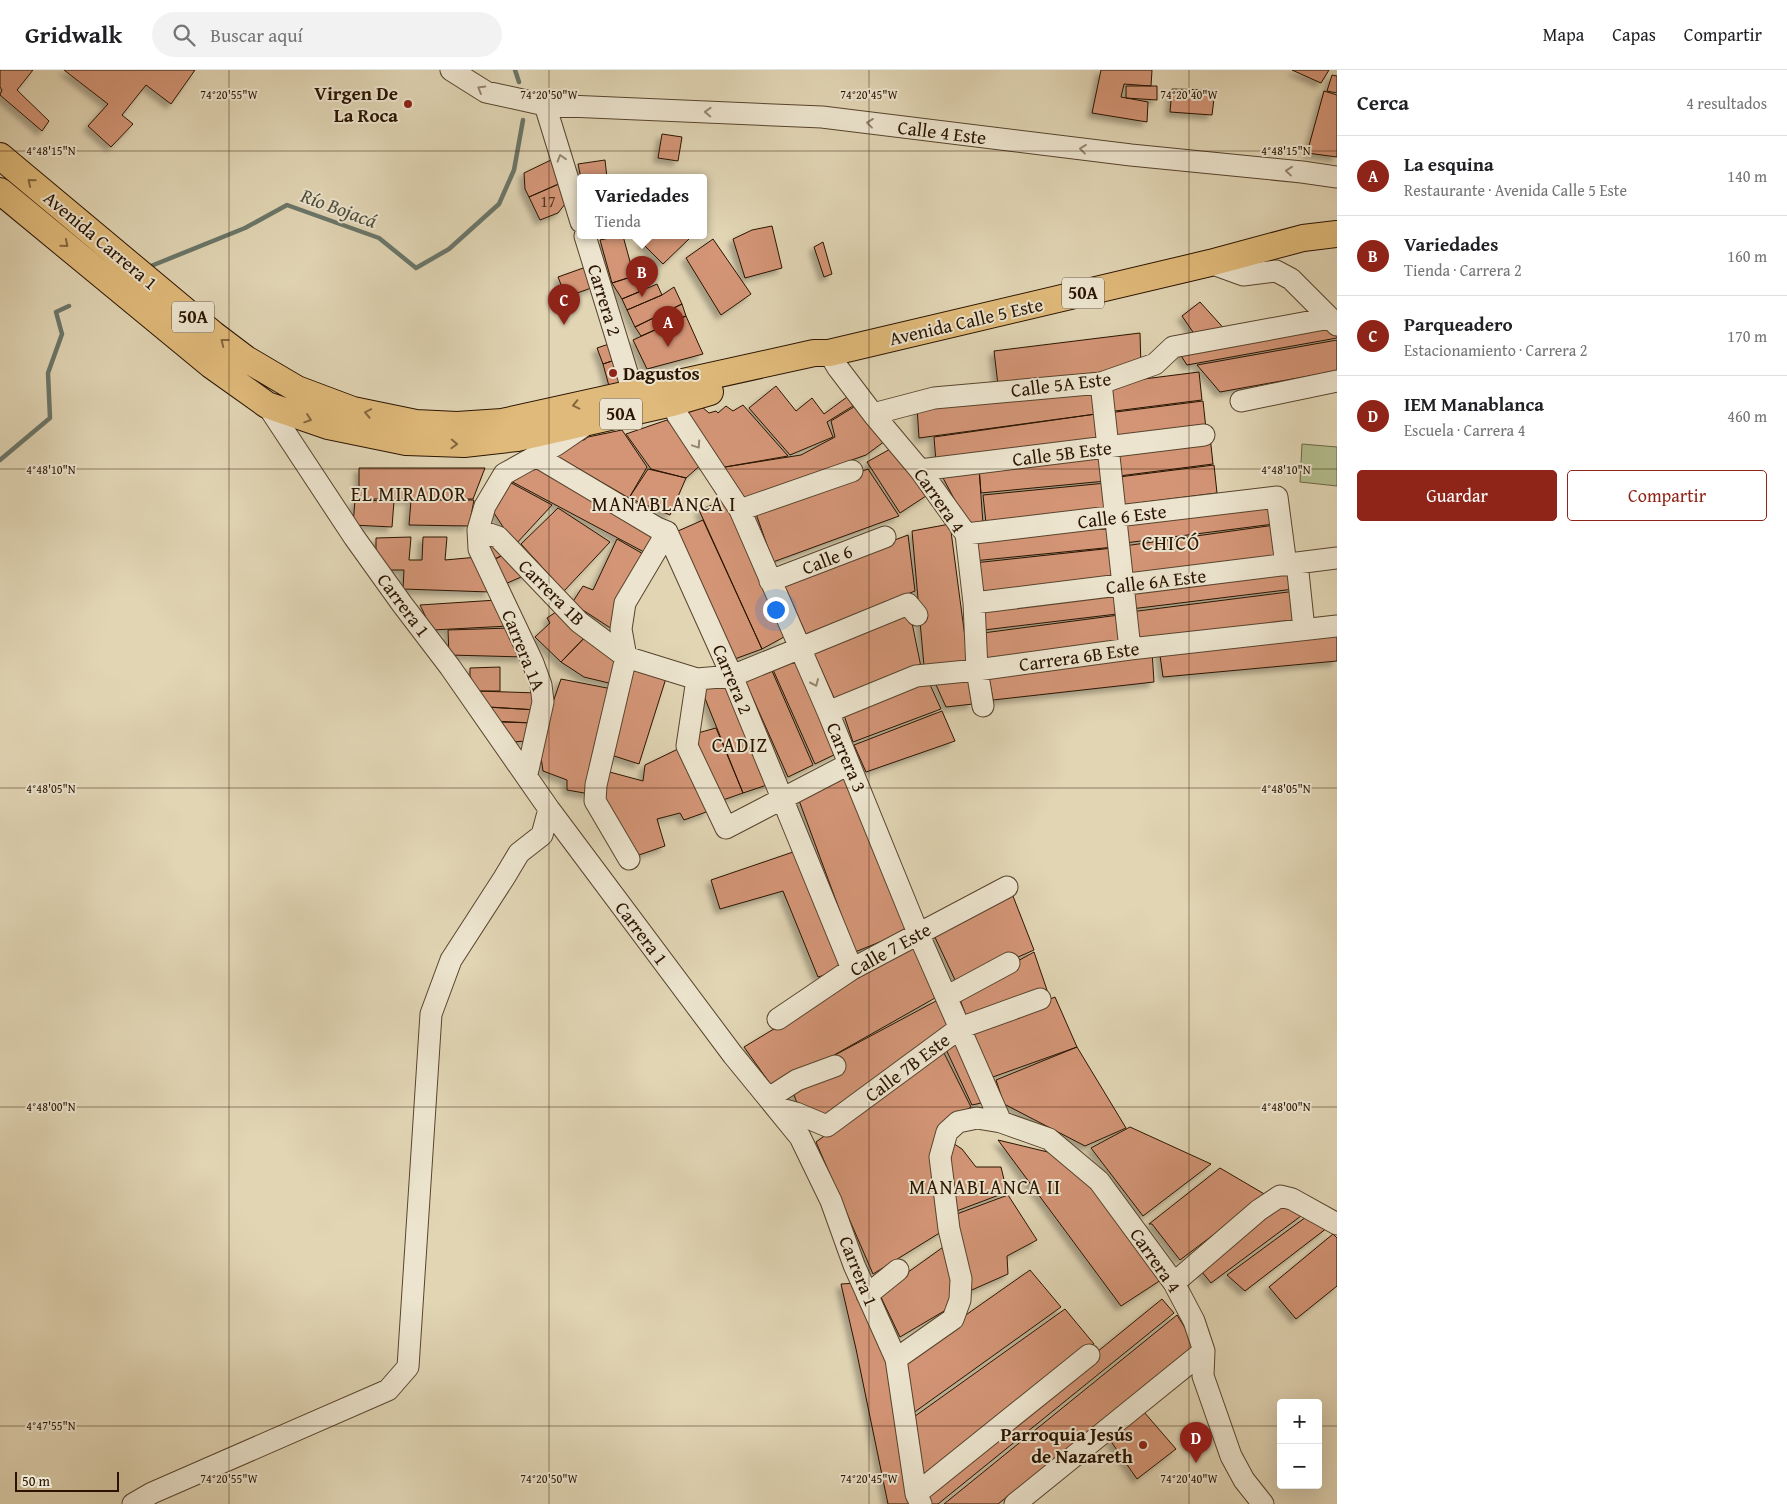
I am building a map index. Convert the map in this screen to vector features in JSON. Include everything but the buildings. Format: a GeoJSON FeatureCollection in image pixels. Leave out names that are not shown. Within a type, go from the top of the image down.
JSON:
{"type":"FeatureCollection","features":[{"type":"Feature","properties":{"kind":"main road","name":"Avenida Carrera 1"},"geometry":{"type":"LineString","coordinates":[[0,156],[213,334],[246,359],[297,389],[411,432]]}},
{"type":"Feature","properties":{"kind":"main road","name":"Avenida Carrera 1"},"geometry":{"type":"LineString","coordinates":[[0,191],[211,365],[267,405],[328,426],[411,432]]}},
{"type":"Feature","properties":{"kind":"main road","name":"Avenida Calle 5 Este"},"geometry":{"type":"LineString","coordinates":[[411,432],[457,425],[502,422],[814,353],[829,353],[1210,263],[1303,238],[1337,234]]}},
{"type":"Feature","properties":{"kind":"main road","name":"Avenida Calle 5 Este"},"geometry":{"type":"LineString","coordinates":[[411,432],[472,443],[517,438],[672,403],[816,363],[829,353]]}},
{"type":"Feature","properties":{"kind":"street"},"geometry":{"type":"LineString","coordinates":[[451,70],[486,92],[545,105],[577,209]]}},
{"type":"Feature","properties":{"kind":"street","name":"Calle 4 Este"},"geometry":{"type":"LineString","coordinates":[[545,105],[822,116],[1131,155],[1337,177]]}},
{"type":"Feature","properties":{"kind":"street","name":"Carrera 2"},"geometry":{"type":"LineString","coordinates":[[586,239],[633,392]]}},
{"type":"Feature","properties":{"kind":"street"},"geometry":{"type":"LineString","coordinates":[[1210,263],[1243,275],[1276,272],[1291,279],[1333,322]]}},
{"type":"Feature","properties":{"kind":"street","name":"Calle 5A Este"},"geometry":{"type":"LineString","coordinates":[[873,414],[934,398],[1101,383],[1155,364],[1173,347],[1333,322]]}},
{"type":"Feature","properties":{"kind":"street","name":"Carrera 4"},"geometry":{"type":"LineString","coordinates":[[829,353],[873,414],[920,470],[966,534],[974,603],[977,670],[983,706]]}},
{"type":"Feature","properties":{"kind":"street"},"geometry":{"type":"LineString","coordinates":[[1242,401],[1337,381]]}},
{"type":"Feature","properties":{"kind":"street"},"geometry":{"type":"LineString","coordinates":[[1101,383],[1130,649]]}},
{"type":"Feature","properties":{"kind":"street","name":"Carrera 3"},"geometry":{"type":"LineString","coordinates":[[672,403],[678,416],[740,510],[828,712],[918,933],[1001,1122]]}},
{"type":"Feature","properties":{"kind":"street","name":"Carrera 1"},"geometry":{"type":"LineString","coordinates":[[267,405],[354,537],[450,667],[550,809],[733,1056],[800,1136],[831,1200],[854,1265],[896,1359],[919,1499]]}},
{"type":"Feature","properties":{"kind":"street"},"geometry":{"type":"LineString","coordinates":[[478,530],[485,506],[504,474],[556,445],[590,421]]}},
{"type":"Feature","properties":{"kind":"street","name":"Calle 5B Este"},"geometry":{"type":"LineString","coordinates":[[920,470],[1204,435]]}},
{"type":"Feature","properties":{"kind":"street"},"geometry":{"type":"LineString","coordinates":[[536,456],[657,528],[667,532],[626,602],[621,629],[626,657],[596,785],[595,801],[629,859]]}},
{"type":"Feature","properties":{"kind":"street"},"geometry":{"type":"LineString","coordinates":[[740,510],[852,471]]}},
{"type":"Feature","properties":{"kind":"street","name":"Calle 6 Este"},"geometry":{"type":"LineString","coordinates":[[966,534],[1277,497],[1291,564]]}},
{"type":"Feature","properties":{"kind":"street","name":"Carrera 1A"},"geometry":{"type":"LineString","coordinates":[[478,530],[479,549],[533,663],[541,685],[543,702],[527,774]]}},
{"type":"Feature","properties":{"kind":"street","name":"Carrera 1B"},"geometry":{"type":"LineString","coordinates":[[478,530],[498,537],[579,622],[626,657],[697,679],[732,676]]}},
{"type":"Feature","properties":{"kind":"street","name":"Carrera 2"},"geometry":{"type":"LineString","coordinates":[[667,532],[732,676],[852,969]]}},
{"type":"Feature","properties":{"kind":"street","name":"Calle 6"},"geometry":{"type":"LineString","coordinates":[[770,581],[885,537]]}},
{"type":"Feature","properties":{"kind":"street","name":"Calle 6A Este"},"geometry":{"type":"LineString","coordinates":[[974,603],[1337,558]]}},
{"type":"Feature","properties":{"kind":"street"},"geometry":{"type":"LineString","coordinates":[[1291,564],[1304,629]]}},
{"type":"Feature","properties":{"kind":"street"},"geometry":{"type":"LineString","coordinates":[[732,676],[908,604],[917,615]]}},
{"type":"Feature","properties":{"kind":"street","name":"Carrera 6B Este"},"geometry":{"type":"LineString","coordinates":[[828,712],[916,676],[977,670],[1130,649],[1337,626]]}},
{"type":"Feature","properties":{"kind":"street"},"geometry":{"type":"LineString","coordinates":[[697,679],[687,746],[726,828],[849,764]]}},
{"type":"Feature","properties":{"kind":"street"},"geometry":{"type":"LineString","coordinates":[[133,1504],[388,1390],[408,1367],[431,1014],[451,960],[519,853],[542,835],[550,809]]}},
{"type":"Feature","properties":{"kind":"street","name":"Calle 7 Este"},"geometry":{"type":"LineString","coordinates":[[778,1019],[852,969],[1007,887]]}},
{"type":"Feature","properties":{"kind":"street"},"geometry":{"type":"LineString","coordinates":[[946,997],[1009,963]]}},
{"type":"Feature","properties":{"kind":"street","name":"Calle 7B Este"},"geometry":{"type":"LineString","coordinates":[[774,1103],[827,1126],[960,1028],[1040,998]]}},
{"type":"Feature","properties":{"kind":"street"},"geometry":{"type":"LineString","coordinates":[[774,1103],[797,1080],[835,1066]]}},
{"type":"Feature","properties":{"kind":"street","name":"Carrera 4"},"geometry":{"type":"LineString","coordinates":[[896,1359],[953,1320],[960,1300],[962,1279],[950,1230],[940,1157],[948,1132],[958,1122],[977,1118],[1001,1122],[1049,1139],[1099,1181],[1174,1283],[1194,1321],[1204,1351],[1204,1376],[1231,1456],[1244,1480],[1263,1504]]}},
{"type":"Feature","properties":{"kind":"street"},"geometry":{"type":"LineString","coordinates":[[1174,1283],[1259,1210],[1280,1196],[1292,1199],[1337,1224]]}},
{"type":"Feature","properties":{"kind":"street"},"geometry":{"type":"LineString","coordinates":[[868,1295],[898,1270]]}},
{"type":"Feature","properties":{"kind":"street"},"geometry":{"type":"LineString","coordinates":[[1015,1504],[1204,1351]]}},
{"type":"Feature","properties":{"kind":"street"},"geometry":{"type":"LineString","coordinates":[[919,1499],[1089,1355]]}},
{"type":"Feature","properties":{"kind":"green space"},"geometry":{"type":"Polygon","coordinates":[[[1302,444],[1337,447],[1337,486],[1300,482],[1302,444]]]}},
{"type":"Feature","properties":{"kind":"waterway","name":"Río Bojacá"},"geometry":{"type":"LineString","coordinates":[[515,70],[519,82]]}},
{"type":"Feature","properties":{"kind":"waterway","name":"Río Bojacá"},"geometry":{"type":"LineString","coordinates":[[151,266],[245,228],[287,205],[379,238],[416,268],[449,249],[499,204],[514,170],[523,120]]}},
{"type":"Feature","properties":{"kind":"waterway","name":"Río Bojacá"},"geometry":{"type":"LineString","coordinates":[[0,460],[50,418],[48,373],[62,334],[56,312],[69,306]]}},
{"type":"Feature","properties":{"kind":"place","name":"Virgen De La Roca"},"geometry":{"type":"Point","coordinates":[408,104]}},
{"type":"Feature","properties":{"kind":"place","name":"Variedades"},"geometry":{"type":"Point","coordinates":[642,297]}},
{"type":"Feature","properties":{"kind":"place","name":"Parqueadero"},"geometry":{"type":"Point","coordinates":[564,325]}},
{"type":"Feature","properties":{"kind":"place","name":"La esquina"},"geometry":{"type":"Point","coordinates":[668,347]}},
{"type":"Feature","properties":{"kind":"place","name":"Dagustos"},"geometry":{"type":"Point","coordinates":[613,373]}},
{"type":"Feature","properties":{"kind":"place","name":"Parroquia Jesús de Nazareth"},"geometry":{"type":"Point","coordinates":[1143,1445]}},
{"type":"Feature","properties":{"kind":"place","name":"IEM Manablanca"},"geometry":{"type":"Point","coordinates":[1196,1463]}},
{"type":"Feature","properties":{"kind":"district","name":"EL MIRADOR"},"geometry":{"type":"Point","coordinates":[409,494]}},
{"type":"Feature","properties":{"kind":"district","name":"MANABLANCA I"},"geometry":{"type":"Point","coordinates":[664,504]}},
{"type":"Feature","properties":{"kind":"district","name":"CHICÓ"},"geometry":{"type":"Point","coordinates":[1171,543]}},
{"type":"Feature","properties":{"kind":"district","name":"CADIZ"},"geometry":{"type":"Point","coordinates":[740,745]}},
{"type":"Feature","properties":{"kind":"district","name":"MANABLANCA II"},"geometry":{"type":"Point","coordinates":[985,1187]}}]}
